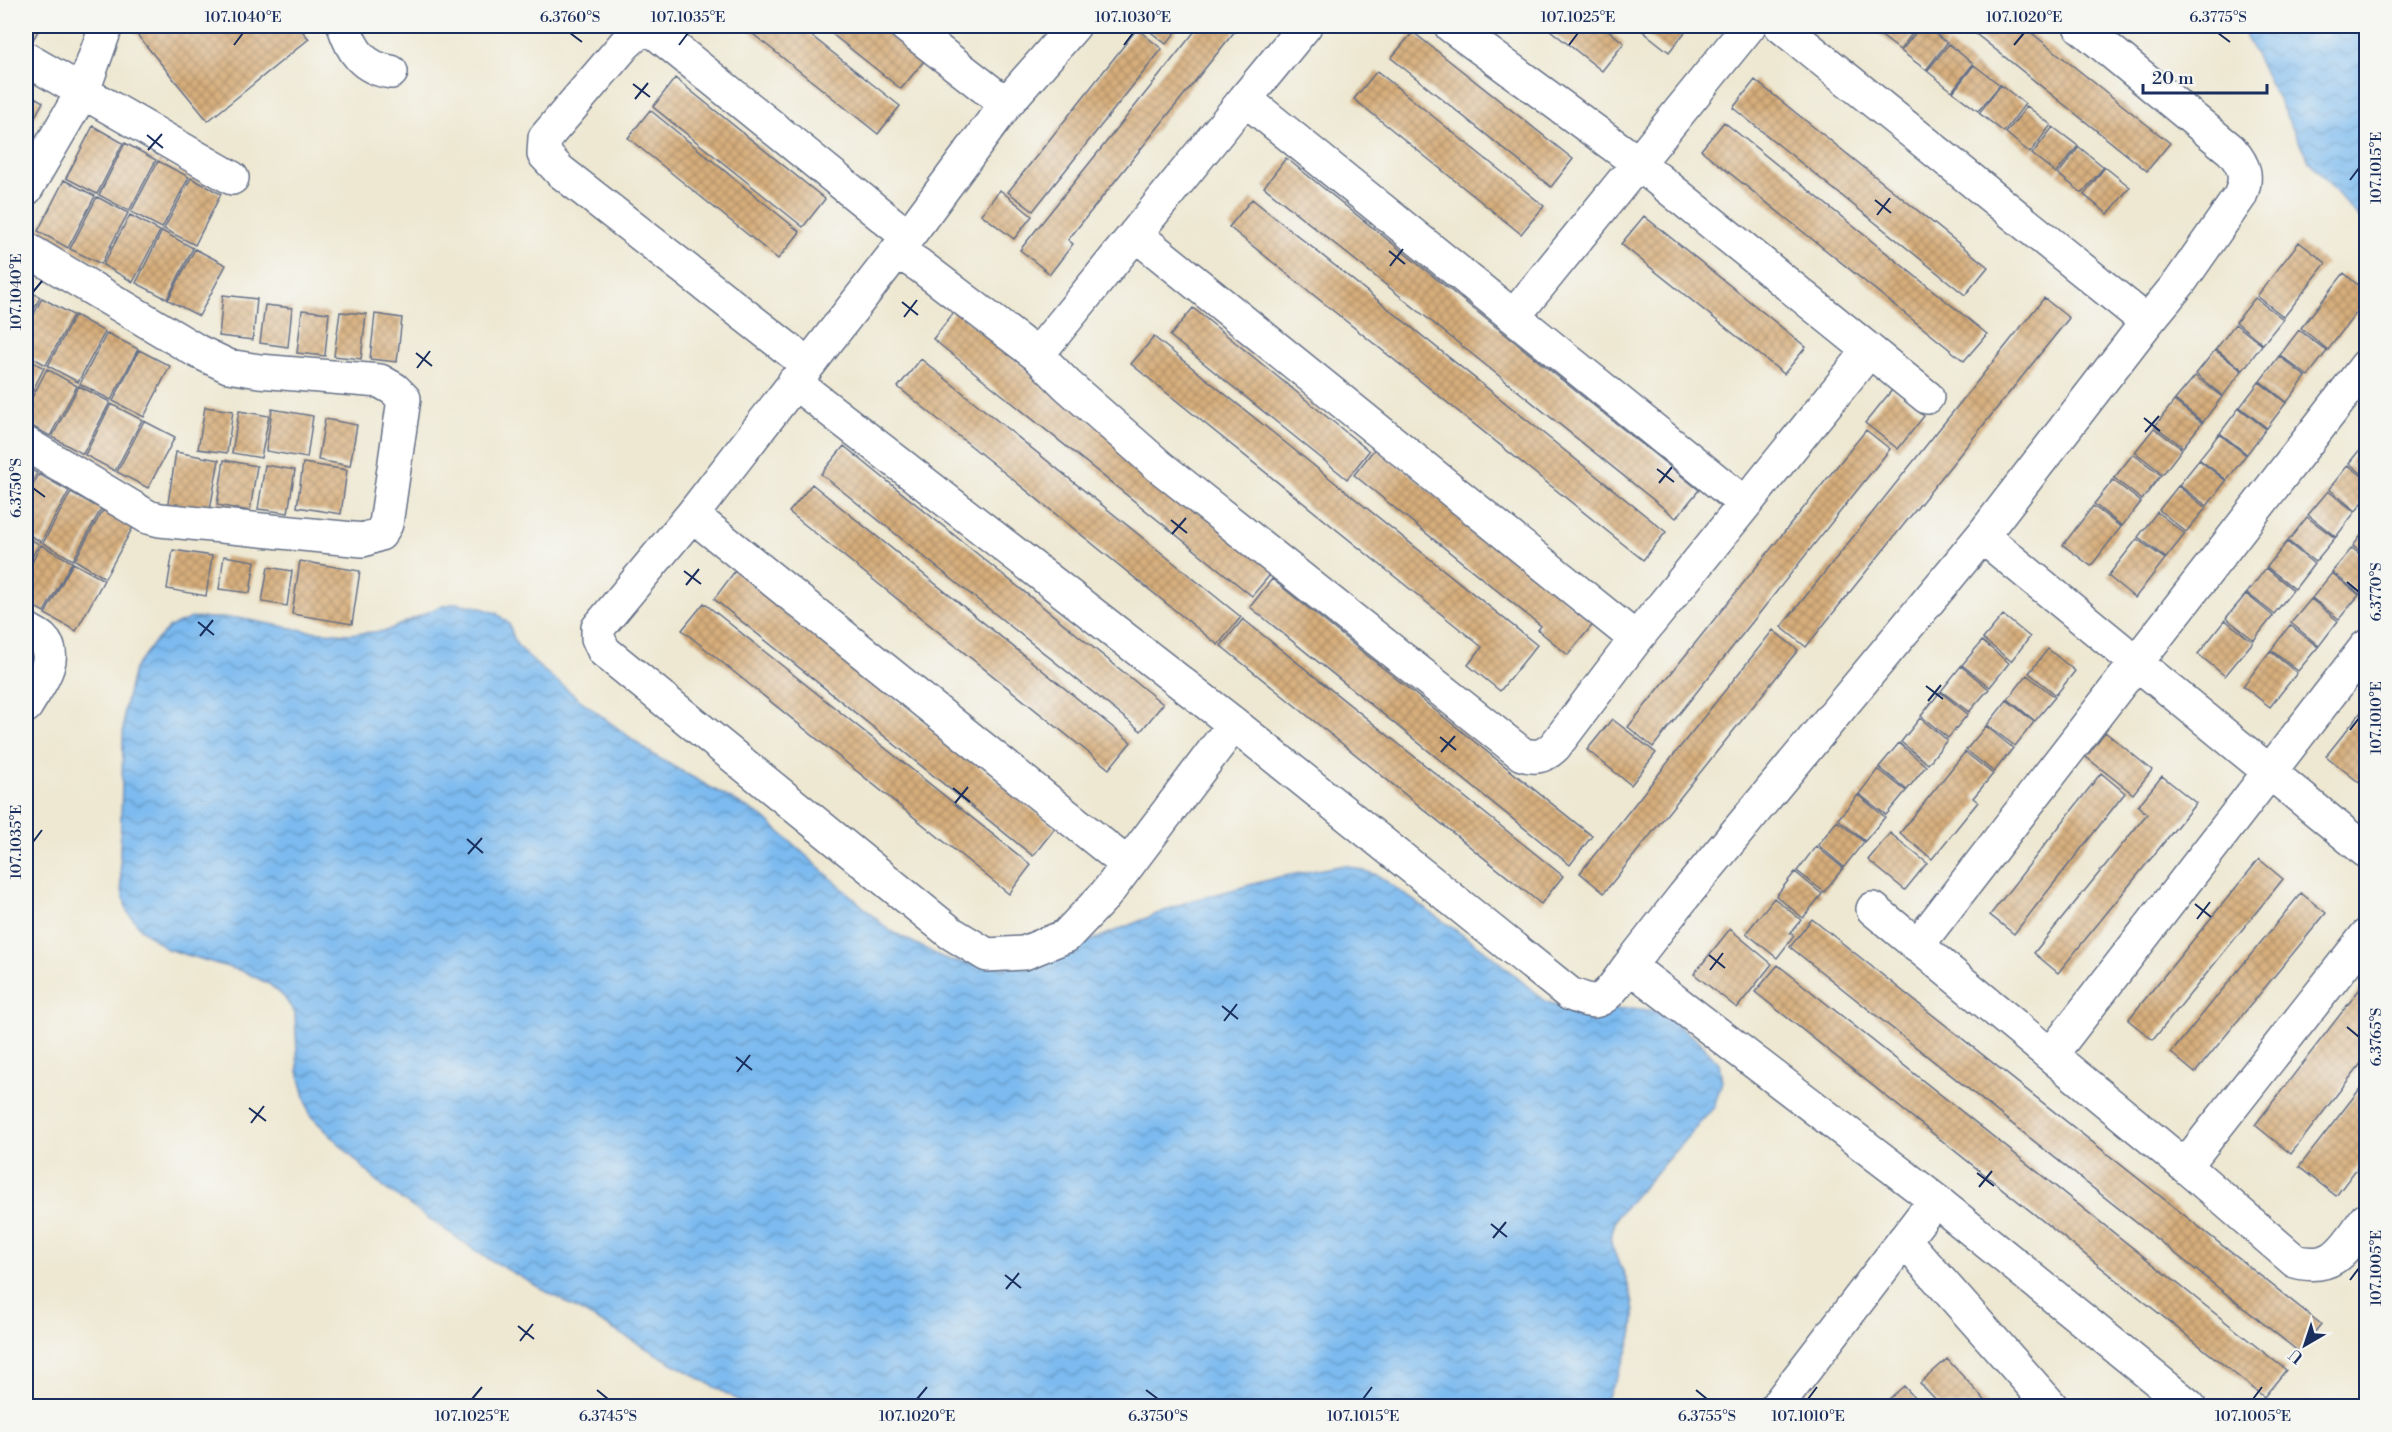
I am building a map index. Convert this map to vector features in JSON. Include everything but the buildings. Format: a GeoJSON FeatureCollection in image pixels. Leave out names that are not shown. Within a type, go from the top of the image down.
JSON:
{"type":"FeatureCollection","features":[{"type":"Feature","properties":{"kind":"street"},"geometry":{"type":"LineString","coordinates":[[26,189],[83,91],[106,26]]}},
{"type":"Feature","properties":{"kind":"street"},"geometry":{"type":"LineString","coordinates":[[344,26],[350,46],[363,60],[378,70],[392,72]]}},
{"type":"Feature","properties":{"kind":"street"},"geometry":{"type":"LineString","coordinates":[[906,26],[1006,104]]}},
{"type":"Feature","properties":{"kind":"street"},"geometry":{"type":"LineString","coordinates":[[1074,26],[1006,104],[902,244],[692,515],[598,628],[598,638],[604,651],[951,933],[987,955],[1024,953],[1066,936],[1106,894],[1234,724]]}},
{"type":"Feature","properties":{"kind":"street"},"geometry":{"type":"LineString","coordinates":[[1037,355],[1305,26]]}},
{"type":"Feature","properties":{"kind":"street"},"geometry":{"type":"LineString","coordinates":[[1451,26],[1638,163],[1927,397]]}},
{"type":"Feature","properties":{"kind":"street"},"geometry":{"type":"LineString","coordinates":[[1514,316],[1749,26]]}},
{"type":"Feature","properties":{"kind":"street"},"geometry":{"type":"LineString","coordinates":[[1781,26],[2147,322]]}},
{"type":"Feature","properties":{"kind":"street"},"geometry":{"type":"LineString","coordinates":[[1869,351],[1636,639],[1555,746],[1546,755],[1530,757],[1522,754],[1159,466],[1067,386],[1037,355],[919,265],[902,244],[651,29],[637,33],[625,44],[544,138],[544,154],[560,171],[801,373],[1570,994],[1593,1001],[1599,999],[1629,966],[1684,896],[1982,536],[2180,282],[2240,196],[2246,172],[2240,160],[2231,150],[2080,26]]}},
{"type":"Feature","properties":{"kind":"street"},"geometry":{"type":"LineString","coordinates":[[26,59],[232,178]]}},
{"type":"Feature","properties":{"kind":"street"},"geometry":{"type":"LineString","coordinates":[[1245,99],[1745,504]]}},
{"type":"Feature","properties":{"kind":"street"},"geometry":{"type":"LineString","coordinates":[[1136,234],[1636,639]]}},
{"type":"Feature","properties":{"kind":"street"},"geometry":{"type":"LineString","coordinates":[[26,249],[197,351],[228,366],[259,371],[380,381],[394,389],[404,399],[386,524],[380,534],[363,540],[148,517],[26,444]]}},
{"type":"Feature","properties":{"kind":"street"},"geometry":{"type":"LineString","coordinates":[[1917,946],[2367,366]]}},
{"type":"Feature","properties":{"kind":"street"},"geometry":{"type":"LineString","coordinates":[[692,515],[1128,864]]}},
{"type":"Feature","properties":{"kind":"street"},"geometry":{"type":"LineString","coordinates":[[1982,536],[2367,851]]}},
{"type":"Feature","properties":{"kind":"street"},"geometry":{"type":"LineString","coordinates":[[26,629],[42,639],[49,651],[50,663],[26,706]]}},
{"type":"Feature","properties":{"kind":"street"},"geometry":{"type":"LineString","coordinates":[[2051,1055],[2367,647]]}},
{"type":"Feature","properties":{"kind":"street"},"geometry":{"type":"LineString","coordinates":[[1872,909],[2185,1166],[2295,1261],[2317,1265],[2329,1261],[2338,1254],[2367,1219]]}},
{"type":"Feature","properties":{"kind":"street"},"geometry":{"type":"LineString","coordinates":[[2185,1166],[2367,936]]}},
{"type":"Feature","properties":{"kind":"street"},"geometry":{"type":"LineString","coordinates":[[1629,966],[1935,1200],[2189,1407]]}},
{"type":"Feature","properties":{"kind":"street"},"geometry":{"type":"LineString","coordinates":[[1780,1405],[1935,1200]]}},
{"type":"Feature","properties":{"kind":"street"},"geometry":{"type":"LineString","coordinates":[[1904,1240],[2051,1407]]}},
{"type":"Feature","properties":{"kind":"water"},"geometry":{"type":"Polygon","coordinates":[[[2241,26],[2366,26],[2366,226],[2309,161],[2241,26]]]}},
{"type":"Feature","properties":{"kind":"water"},"geometry":{"type":"Polygon","coordinates":[[[456,603],[496,613],[509,624],[516,644],[537,665],[580,700],[655,756],[763,817],[889,930],[949,961],[1005,967],[1073,948],[1184,903],[1279,877],[1345,865],[1377,875],[1487,952],[1545,1001],[1576,1012],[1632,1008],[1657,1011],[1700,1042],[1719,1063],[1722,1081],[1714,1107],[1618,1215],[1613,1225],[1612,1248],[1630,1292],[1634,1311],[1628,1350],[1602,1406],[748,1406],[482,1255],[383,1187],[310,1115],[298,1071],[295,1013],[284,997],[269,984],[245,972],[167,949],[142,930],[127,911],[121,886],[120,853],[124,710],[134,669],[152,645],[170,627],[192,618],[238,618],[308,631],[349,634],[386,631],[439,607],[456,603]]]}}]}
